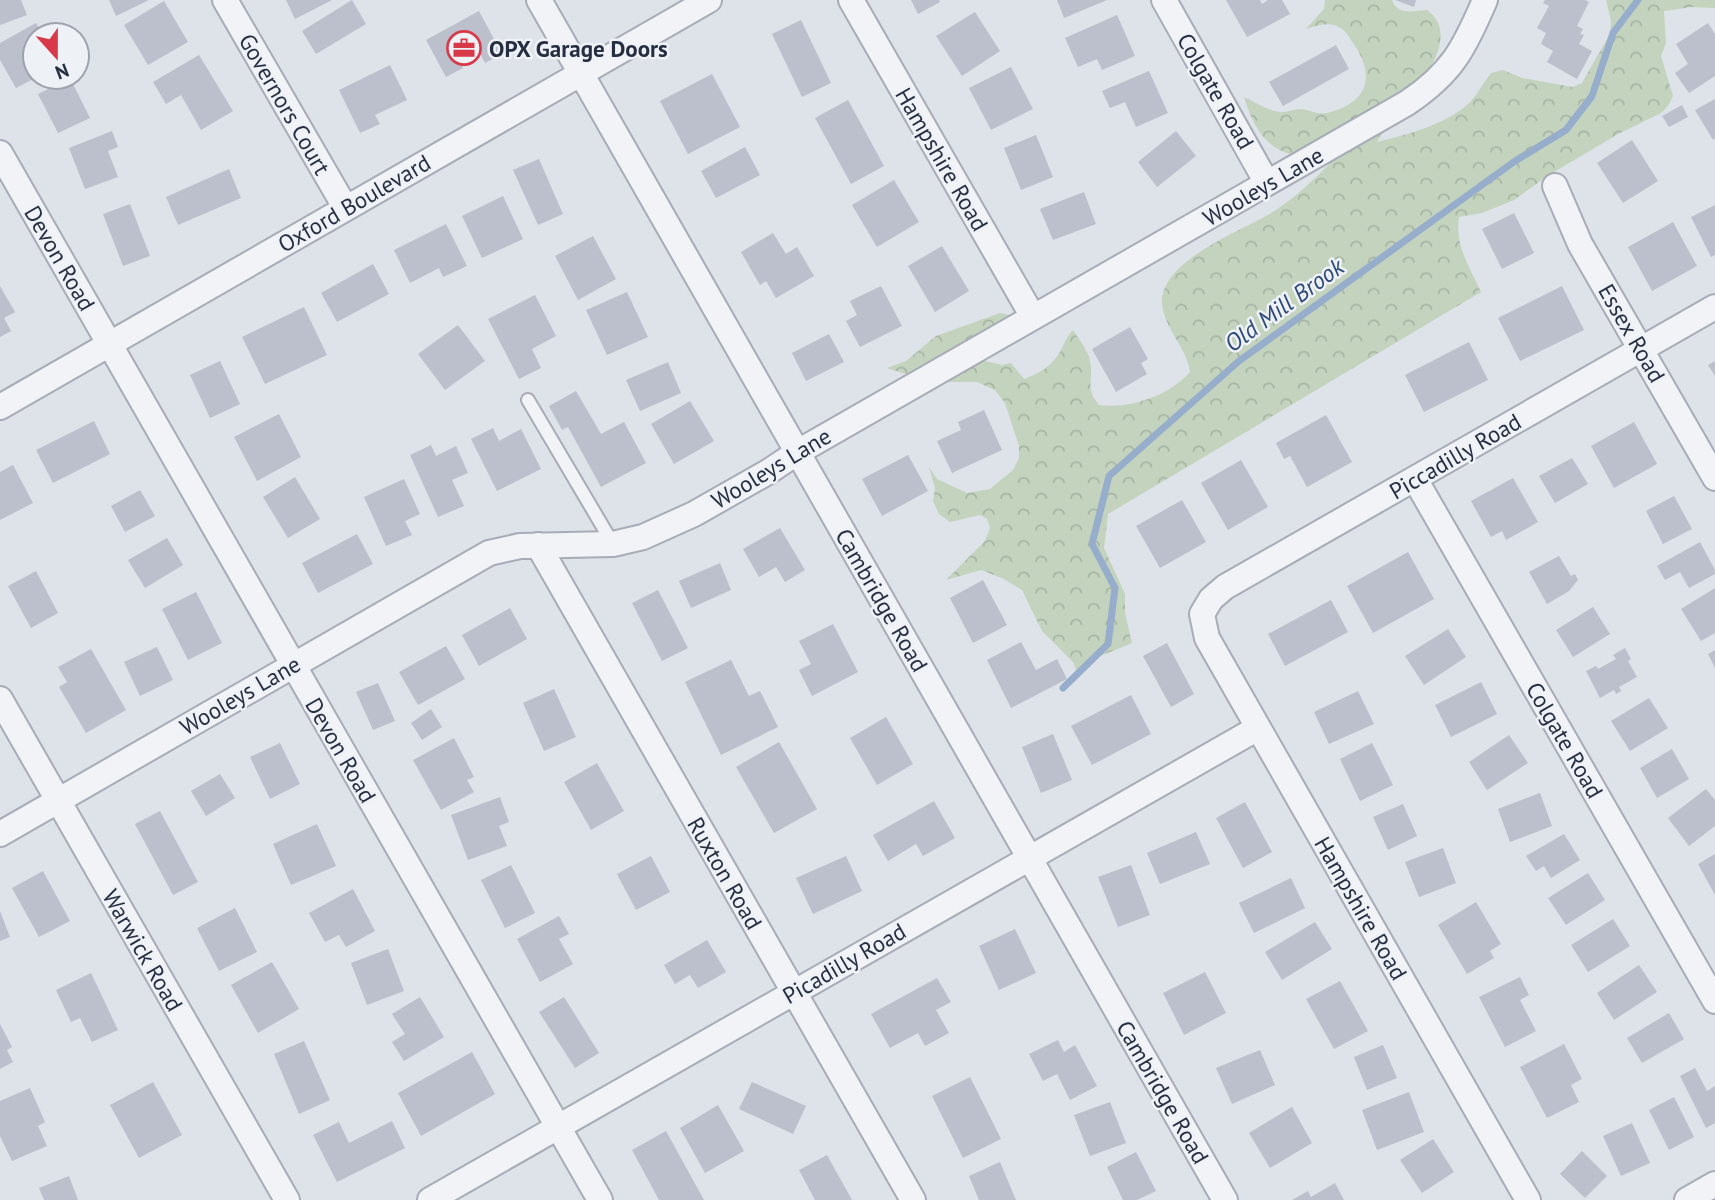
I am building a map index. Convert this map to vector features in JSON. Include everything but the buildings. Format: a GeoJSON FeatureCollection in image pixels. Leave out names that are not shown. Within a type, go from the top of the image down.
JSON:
{"type":"FeatureCollection","features":[{"type":"Feature","properties":{"kind":"street","name":"Governors Court"},"geometry":{"type":"LineString","coordinates":[[225,0],[345,207]]}},
{"type":"Feature","properties":{"kind":"street","name":"Cambridge Road"},"geometry":{"type":"LineString","coordinates":[[539,0],[1225,1200]]}},
{"type":"Feature","properties":{"kind":"street","name":"Oxford Boulevard"},"geometry":{"type":"LineString","coordinates":[[0,407],[709,0]]}},
{"type":"Feature","properties":{"kind":"street","name":"Hampshire Road"},"geometry":{"type":"LineString","coordinates":[[851,0],[1032,317]]}},
{"type":"Feature","properties":{"kind":"street","name":"Colgate Road"},"geometry":{"type":"LineString","coordinates":[[1164,0],[1268,183]]}},
{"type":"Feature","properties":{"kind":"street","name":"Wooleys Lane"},"geometry":{"type":"LineString","coordinates":[[0,834],[489,553],[538,545],[613,544],[643,537],[668,527],[768,472],[798,452],[1407,103],[1441,77],[1455,60],[1472,31],[1485,0]]}},
{"type":"Feature","properties":{"kind":"street","name":"Devon Road"},"geometry":{"type":"LineString","coordinates":[[0,153],[600,1200]]}},
{"type":"Feature","properties":{"kind":"street","name":"Essex Road"},"geometry":{"type":"LineString","coordinates":[[1555,186],[1580,244],[1715,478]]}},
{"type":"Feature","properties":{"kind":"street","name":"Piccadilly Road"},"geometry":{"type":"LineString","coordinates":[[1202,614],[1211,599],[1225,587],[1715,307]]}},
{"type":"Feature","properties":{"kind":"street","name":"Colgate Road"},"geometry":{"type":"LineString","coordinates":[[1415,479],[1715,1001]]}},
{"type":"Feature","properties":{"kind":"street","name":"Ruxton Road"},"geometry":{"type":"LineString","coordinates":[[538,545],[913,1200]]}},
{"type":"Feature","properties":{"kind":"street","name":"Hampshire Road"},"geometry":{"type":"LineString","coordinates":[[1202,614],[1207,638],[1528,1200]]}},
{"type":"Feature","properties":{"kind":"street","name":"Warwick Road"},"geometry":{"type":"LineString","coordinates":[[0,699],[287,1200]]}},
{"type":"Feature","properties":{"kind":"street","name":"Picadilly Road"},"geometry":{"type":"LineString","coordinates":[[430,1200],[1258,728]]}},
{"type":"Feature","properties":{"kind":"street"},"geometry":{"type":"LineString","coordinates":[[1687,1200],[1715,1184]]}},
{"type":"Feature","properties":{"kind":"lane"},"geometry":{"type":"LineString","coordinates":[[528,400],[613,544]]}},
{"type":"Feature","properties":{"kind":"green space"},"geometry":{"type":"Polygon","coordinates":[[[1325,0],[1392,0],[1402,11],[1427,10],[1438,24],[1440,40],[1435,58],[1377,142],[1425,128],[1458,112],[1471,101],[1491,73],[1503,70],[1522,78],[1572,87],[1582,83],[1610,34],[1611,21],[1606,0],[1715,0],[1715,8],[1692,7],[1664,11],[1666,43],[1661,56],[1673,96],[1661,113],[1620,133],[1549,175],[1514,200],[1482,213],[1459,217],[1461,246],[1481,292],[1108,514],[1104,548],[1125,594],[1125,613],[1132,643],[1093,659],[1078,674],[1073,662],[1042,631],[1022,590],[981,570],[946,580],[985,541],[990,528],[987,519],[980,515],[950,522],[939,514],[933,501],[935,488],[929,467],[937,479],[967,493],[990,489],[1013,470],[1019,458],[1019,446],[1005,403],[995,390],[977,382],[930,382],[887,368],[906,361],[936,336],[1000,313],[1014,316],[985,361],[1002,365],[1011,363],[1024,379],[1051,364],[1073,330],[1089,357],[1091,391],[1099,405],[1136,403],[1160,394],[1181,380],[1190,372],[1188,363],[1167,321],[1162,303],[1165,288],[1174,274],[1203,250],[1286,203],[1333,160],[1294,155],[1275,147],[1255,125],[1244,97],[1279,112],[1301,109],[1327,113],[1351,103],[1364,88],[1366,79],[1362,58],[1346,32],[1329,24],[1306,29],[1324,9],[1325,0]]]}},
{"type":"Feature","properties":{"kind":"waterway","name":"Old Mill Brook"},"geometry":{"type":"LineString","coordinates":[[1063,688],[1108,644],[1115,588],[1092,544],[1109,476],[1239,361],[1515,161],[1566,130],[1592,96],[1613,33],[1638,0]]}},
{"type":"Feature","properties":{"kind":"place","name":"OPX Garage Doors"},"geometry":{"type":"Point","coordinates":[464,48]}}]}
